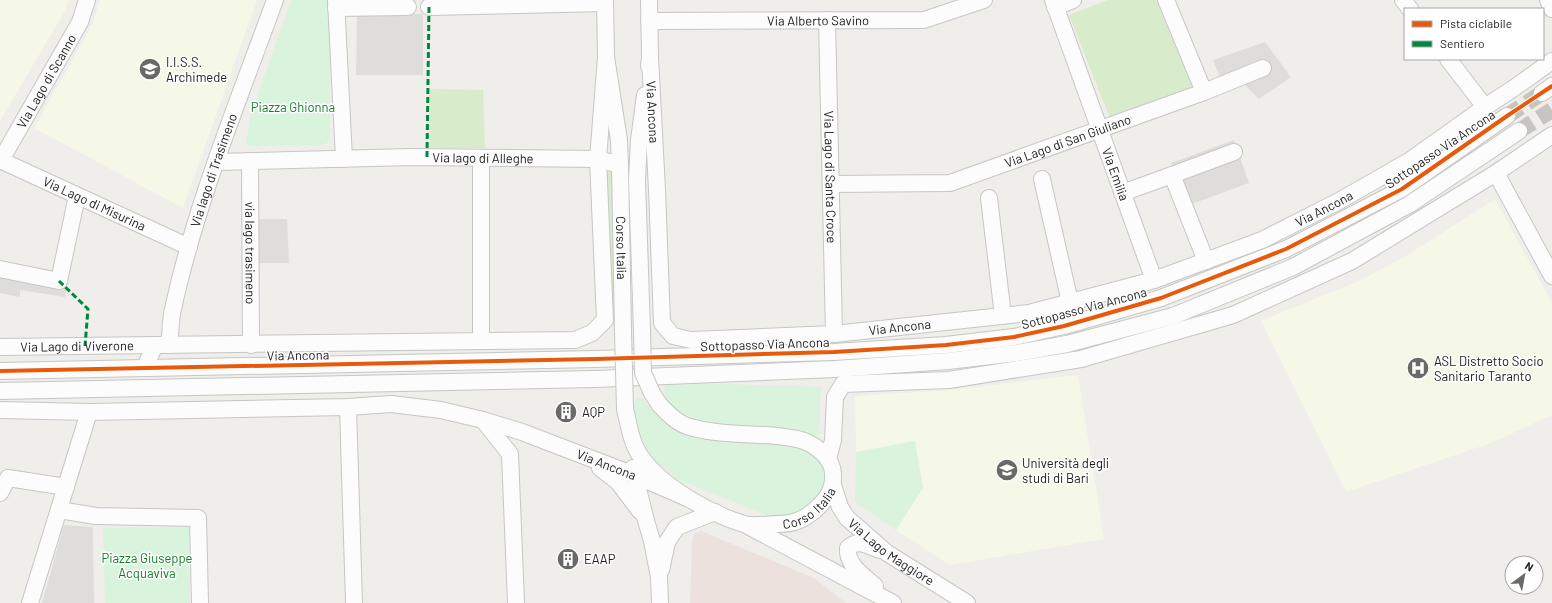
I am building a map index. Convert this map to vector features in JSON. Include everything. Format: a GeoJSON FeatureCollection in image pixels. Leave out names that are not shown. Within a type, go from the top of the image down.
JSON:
{"type":"FeatureCollection","features":[{"type":"Feature","properties":{"kind":"street","name":"Via Lago di Scanno"},"geometry":{"type":"LineString","coordinates":[[0,160],[80,22],[87,0]]}},
{"type":"Feature","properties":{"kind":"street","name":"Via lago di Trasimeno"},"geometry":{"type":"LineString","coordinates":[[162,345],[173,311],[189,247],[216,162],[275,0]]}},
{"type":"Feature","properties":{"kind":"street","name":"Corso Italia"},"geometry":{"type":"LineString","coordinates":[[605,2],[606,57],[619,140],[625,409],[631,436],[640,456],[656,475],[687,498],[715,512],[745,524],[784,524],[802,520],[827,499],[833,485],[833,471],[828,459],[817,448],[804,441],[782,437],[709,431],[688,427],[672,417],[659,404],[643,373],[637,180],[639,140],[650,57],[649,0]]}},
{"type":"Feature","properties":{"kind":"street","name":"Via Alberto Savino"},"geometry":{"type":"LineString","coordinates":[[650,21],[924,20],[984,0]]}},
{"type":"Feature","properties":{"kind":"street"},"geometry":{"type":"LineString","coordinates":[[1054,3],[1073,0]]}},
{"type":"Feature","properties":{"kind":"street"},"geometry":{"type":"LineString","coordinates":[[1166,0],[1204,92]]}},
{"type":"Feature","properties":{"kind":"street"},"geometry":{"type":"LineString","coordinates":[[1403,0],[1409,8]]}},
{"type":"Feature","properties":{"kind":"street"},"geometry":{"type":"LineString","coordinates":[[1548,0],[1552,9]]}},
{"type":"Feature","properties":{"kind":"street"},"geometry":{"type":"LineString","coordinates":[[436,5],[474,3],[605,2]]}},
{"type":"Feature","properties":{"kind":"street","name":"Via Emilia"},"geometry":{"type":"LineString","coordinates":[[1054,3],[1154,280]]}},
{"type":"Feature","properties":{"kind":"street"},"geometry":{"type":"LineString","coordinates":[[344,159],[336,4],[408,7]]}},
{"type":"Feature","properties":{"kind":"street","name":"Via Lago di Santa Croce"},"geometry":{"type":"LineString","coordinates":[[827,20],[834,334]]}},
{"type":"Feature","properties":{"kind":"street","name":"Via Ancona"},"geometry":{"type":"LineString","coordinates":[[162,345],[575,340],[592,333],[605,320],[598,159],[606,57]]}},
{"type":"Feature","properties":{"kind":"street","name":"Via Ancona"},"geometry":{"type":"LineString","coordinates":[[650,57],[662,323],[673,336],[691,340],[834,334],[1029,313],[1154,280],[1262,240],[1339,201],[1409,161],[1552,61]]}},
{"type":"Feature","properties":{"kind":"street"},"geometry":{"type":"LineString","coordinates":[[1449,60],[1485,107]]}},
{"type":"Feature","properties":{"kind":"street","name":"Via Lago di San Giuliano"},"geometry":{"type":"LineString","coordinates":[[831,184],[950,183],[1204,92],[1263,68]]}},
{"type":"Feature","properties":{"kind":"street","name":"Sottopasso Via Ancona"},"geometry":{"type":"LineString","coordinates":[[596,359],[834,352],[946,345],[1014,337],[1064,326],[1161,298],[1286,249],[1402,189],[1507,116]]}},
{"type":"Feature","properties":{"kind":"street","name":"Sottopasso Via Ancona"},"geometry":{"type":"LineString","coordinates":[[149,388],[595,379],[835,369],[948,361],[1016,353],[1067,344],[1173,316],[1293,267],[1410,204],[1519,131]]}},
{"type":"Feature","properties":{"kind":"street"},"geometry":{"type":"LineString","coordinates":[[828,459],[833,440],[835,397],[843,384],[949,380],[1081,359],[1232,315],[1352,261],[1496,173],[1552,135]]}},
{"type":"Feature","properties":{"kind":"street"},"geometry":{"type":"LineString","coordinates":[[1122,193],[1234,152]]}},
{"type":"Feature","properties":{"kind":"street","name":"Via lago di Alleghe"},"geometry":{"type":"LineString","coordinates":[[250,161],[411,157],[598,159],[620,165]]}},
{"type":"Feature","properties":{"kind":"street"},"geometry":{"type":"LineString","coordinates":[[481,158],[481,341]]}},
{"type":"Feature","properties":{"kind":"street","name":"Via Lago di Misurina"},"geometry":{"type":"LineString","coordinates":[[0,160],[189,247]]}},
{"type":"Feature","properties":{"kind":"street"},"geometry":{"type":"LineString","coordinates":[[216,162],[250,161]]}},
{"type":"Feature","properties":{"kind":"street","name":"via lago trasimeno"},"geometry":{"type":"LineString","coordinates":[[250,161],[256,345]]}},
{"type":"Feature","properties":{"kind":"street"},"geometry":{"type":"LineString","coordinates":[[1496,173],[1552,276]]}},
{"type":"Feature","properties":{"kind":"street"},"geometry":{"type":"LineString","coordinates":[[1172,175],[1212,258],[1245,266]]}},
{"type":"Feature","properties":{"kind":"street"},"geometry":{"type":"LineString","coordinates":[[1042,180],[1070,302]]}},
{"type":"Feature","properties":{"kind":"street"},"geometry":{"type":"LineString","coordinates":[[0,269],[59,281],[77,196]]}},
{"type":"Feature","properties":{"kind":"street"},"geometry":{"type":"LineString","coordinates":[[989,198],[1003,316]]}},
{"type":"Feature","properties":{"kind":"street"},"geometry":{"type":"LineString","coordinates":[[1064,326],[1096,295]]}},
{"type":"Feature","properties":{"kind":"street"},"geometry":{"type":"LineString","coordinates":[[1067,344],[1103,353]]}},
{"type":"Feature","properties":{"kind":"street"},"geometry":{"type":"LineString","coordinates":[[146,367],[162,345]]}},
{"type":"Feature","properties":{"kind":"street","name":"Via Lago di Viverone"},"geometry":{"type":"LineString","coordinates":[[0,347],[162,345]]}},
{"type":"Feature","properties":{"kind":"street"},"geometry":{"type":"LineString","coordinates":[[256,345],[287,365]]}},
{"type":"Feature","properties":{"kind":"street","name":"Via Ancona"},"geometry":{"type":"LineString","coordinates":[[0,371],[596,359]]}},
{"type":"Feature","properties":{"kind":"street"},"geometry":{"type":"LineString","coordinates":[[0,391],[149,388],[150,411]]}},
{"type":"Feature","properties":{"kind":"street","name":"Via Ancona"},"geometry":{"type":"LineString","coordinates":[[0,410],[89,412],[348,407],[391,404],[441,410],[483,420],[522,432],[586,458],[634,475],[687,498]]}},
{"type":"Feature","properties":{"kind":"street"},"geometry":{"type":"LineString","coordinates":[[348,407],[354,603]]}},
{"type":"Feature","properties":{"kind":"street"},"geometry":{"type":"LineString","coordinates":[[625,409],[628,444],[634,475],[644,517],[652,541],[659,578],[660,603]]}},
{"type":"Feature","properties":{"kind":"street"},"geometry":{"type":"LineString","coordinates":[[30,603],[89,412]]}},
{"type":"Feature","properties":{"kind":"street"},"geometry":{"type":"LineString","coordinates":[[483,420],[510,454],[516,603]]}},
{"type":"Feature","properties":{"kind":"street"},"geometry":{"type":"LineString","coordinates":[[586,458],[618,482],[644,517]]}},
{"type":"Feature","properties":{"kind":"street"},"geometry":{"type":"LineString","coordinates":[[0,493],[8,478],[66,487]]}},
{"type":"Feature","properties":{"kind":"street","name":"Via Lago Maggiore"},"geometry":{"type":"LineString","coordinates":[[833,485],[840,507],[847,518],[887,553],[968,603]]}},
{"type":"Feature","properties":{"kind":"street"},"geometry":{"type":"LineString","coordinates":[[59,510],[96,516],[198,518],[200,603]]}},
{"type":"Feature","properties":{"kind":"street"},"geometry":{"type":"LineString","coordinates":[[659,578],[667,542],[677,527],[715,512]]}},
{"type":"Feature","properties":{"kind":"street"},"geometry":{"type":"LineString","coordinates":[[745,524],[892,602]]}},
{"type":"Feature","properties":{"kind":"street"},"geometry":{"type":"LineString","coordinates":[[887,553],[860,543],[852,544],[848,548],[847,556],[852,564],[892,602]]}},
{"type":"Feature","properties":{"kind":"shaded area"},"geometry":{"type":"Polygon","coordinates":[[[0,0],[68,0],[65,11],[0,121],[0,0]]]}},
{"type":"Feature","properties":{"kind":"shaded area","name":"I.I.S.S. Archimede"},"geometry":{"type":"Polygon","coordinates":[[[100,0],[257,0],[183,208],[34,128],[91,27],[100,0]]]}},
{"type":"Feature","properties":{"kind":"shaded area"},"geometry":{"type":"Polygon","coordinates":[[[357,14],[423,14],[423,75],[356,75],[357,14]]]}},
{"type":"Feature","properties":{"kind":"shaded area"},"geometry":{"type":"Polygon","coordinates":[[[1265,42],[1291,77],[1259,99],[1245,85],[1225,90],[1213,60],[1265,42]]]}},
{"type":"Feature","properties":{"kind":"shaded area"},"geometry":{"type":"Polygon","coordinates":[[[1234,140],[1249,183],[1189,205],[1171,163],[1234,140]]]}},
{"type":"Feature","properties":{"kind":"shaded area","name":"ASL Distretto Socio Sanitario Taranto"},"geometry":{"type":"Polygon","coordinates":[[[1495,199],[1552,303],[1552,415],[1494,442],[1346,492],[1261,321],[1361,280],[1409,254],[1495,199]]]}},
{"type":"Feature","properties":{"kind":"shaded area"},"geometry":{"type":"Polygon","coordinates":[[[256,219],[287,219],[289,263],[257,263],[256,219]]]}},
{"type":"Feature","properties":{"kind":"shaded area"},"geometry":{"type":"Polygon","coordinates":[[[0,269],[68,282],[65,297],[20,290],[20,297],[0,293],[0,269]]]}},
{"type":"Feature","properties":{"kind":"shaded area","name":"Università degli studi di Bari"},"geometry":{"type":"Polygon","coordinates":[[[1078,375],[1104,539],[950,565],[896,530],[923,488],[915,441],[856,452],[855,396],[950,390],[1078,375]]]}},
{"type":"Feature","properties":{"kind":"shaded area"},"geometry":{"type":"Polygon","coordinates":[[[64,525],[93,527],[94,603],[42,603],[64,525]]]}},
{"type":"Feature","properties":{"kind":"shaded area"},"geometry":{"type":"Polygon","coordinates":[[[701,531],[814,578],[846,603],[690,603],[692,540],[695,534],[701,531]]]}},
{"type":"Feature","properties":{"kind":"green space","name":"Piazza Ghionna"},"geometry":{"type":"Polygon","coordinates":[[[291,0],[330,0],[330,137],[328,142],[323,145],[249,146],[246,143],[251,114],[291,0]]]}},
{"type":"Feature","properties":{"kind":"green space"},"geometry":{"type":"Polygon","coordinates":[[[1108,0],[1156,0],[1192,87],[1110,118],[1069,15],[1108,0]]]}},
{"type":"Feature","properties":{"kind":"green space"},"geometry":{"type":"Polygon","coordinates":[[[429,89],[483,90],[485,148],[430,148],[429,89]]]}},
{"type":"Feature","properties":{"kind":"green space"},"geometry":{"type":"Polygon","coordinates":[[[607,172],[612,173],[614,178],[619,332],[608,319],[605,175],[607,172]]]}},
{"type":"Feature","properties":{"kind":"green space"},"geometry":{"type":"Polygon","coordinates":[[[664,382],[821,387],[819,434],[816,436],[767,429],[711,425],[689,420],[672,407],[665,397],[664,382]]]}},
{"type":"Feature","properties":{"kind":"green space"},"geometry":{"type":"Polygon","coordinates":[[[637,398],[642,398],[660,419],[678,431],[703,438],[773,442],[805,449],[818,456],[825,467],[825,487],[815,502],[792,514],[778,517],[767,515],[677,479],[654,459],[646,449],[637,425],[633,403],[637,398]]]}},
{"type":"Feature","properties":{"kind":"green space"},"geometry":{"type":"Polygon","coordinates":[[[915,441],[923,488],[896,530],[855,502],[856,452],[915,441]]]}},
{"type":"Feature","properties":{"kind":"green space","name":"Piazza Giuseppe Acquaviva"},"geometry":{"type":"Polygon","coordinates":[[[189,527],[190,603],[105,603],[103,528],[189,527]]]}},
{"type":"Feature","properties":{"kind":"tunnel"},"geometry":{"type":"LineString","coordinates":[[1507,116],[1542,93]]}},
{"type":"Feature","properties":{"kind":"tunnel"},"geometry":{"type":"LineString","coordinates":[[1519,131],[1552,110]]}},
{"type":"Feature","properties":{"kind":"marked path"},"geometry":{"type":"LineString","coordinates":[[427,157],[429,7]]}},
{"type":"Feature","properties":{"kind":"marked path"},"geometry":{"type":"LineString","coordinates":[[59,281],[88,309],[85,346]]}},
{"type":"Feature","properties":{"kind":"cycle path"},"geometry":{"type":"LineString","coordinates":[[0,371],[596,359],[834,352],[946,345],[1014,337],[1064,326],[1161,298],[1286,249],[1402,189],[1552,86]]}},
{"type":"Feature","properties":{"kind":"place","name":"I.I.S.S. Archimede"},"geometry":{"type":"Point","coordinates":[150,69]}},
{"type":"Feature","properties":{"kind":"place","name":"ASL Distretto Socio Sanitario Taranto"},"geometry":{"type":"Point","coordinates":[1418,368]}},
{"type":"Feature","properties":{"kind":"place","name":"AQP"},"geometry":{"type":"Point","coordinates":[566,412]}},
{"type":"Feature","properties":{"kind":"place","name":"Università degli studi di Bari"},"geometry":{"type":"Point","coordinates":[1007,470]}},
{"type":"Feature","properties":{"kind":"place","name":"EAAP"},"geometry":{"type":"Point","coordinates":[568,559]}}]}
